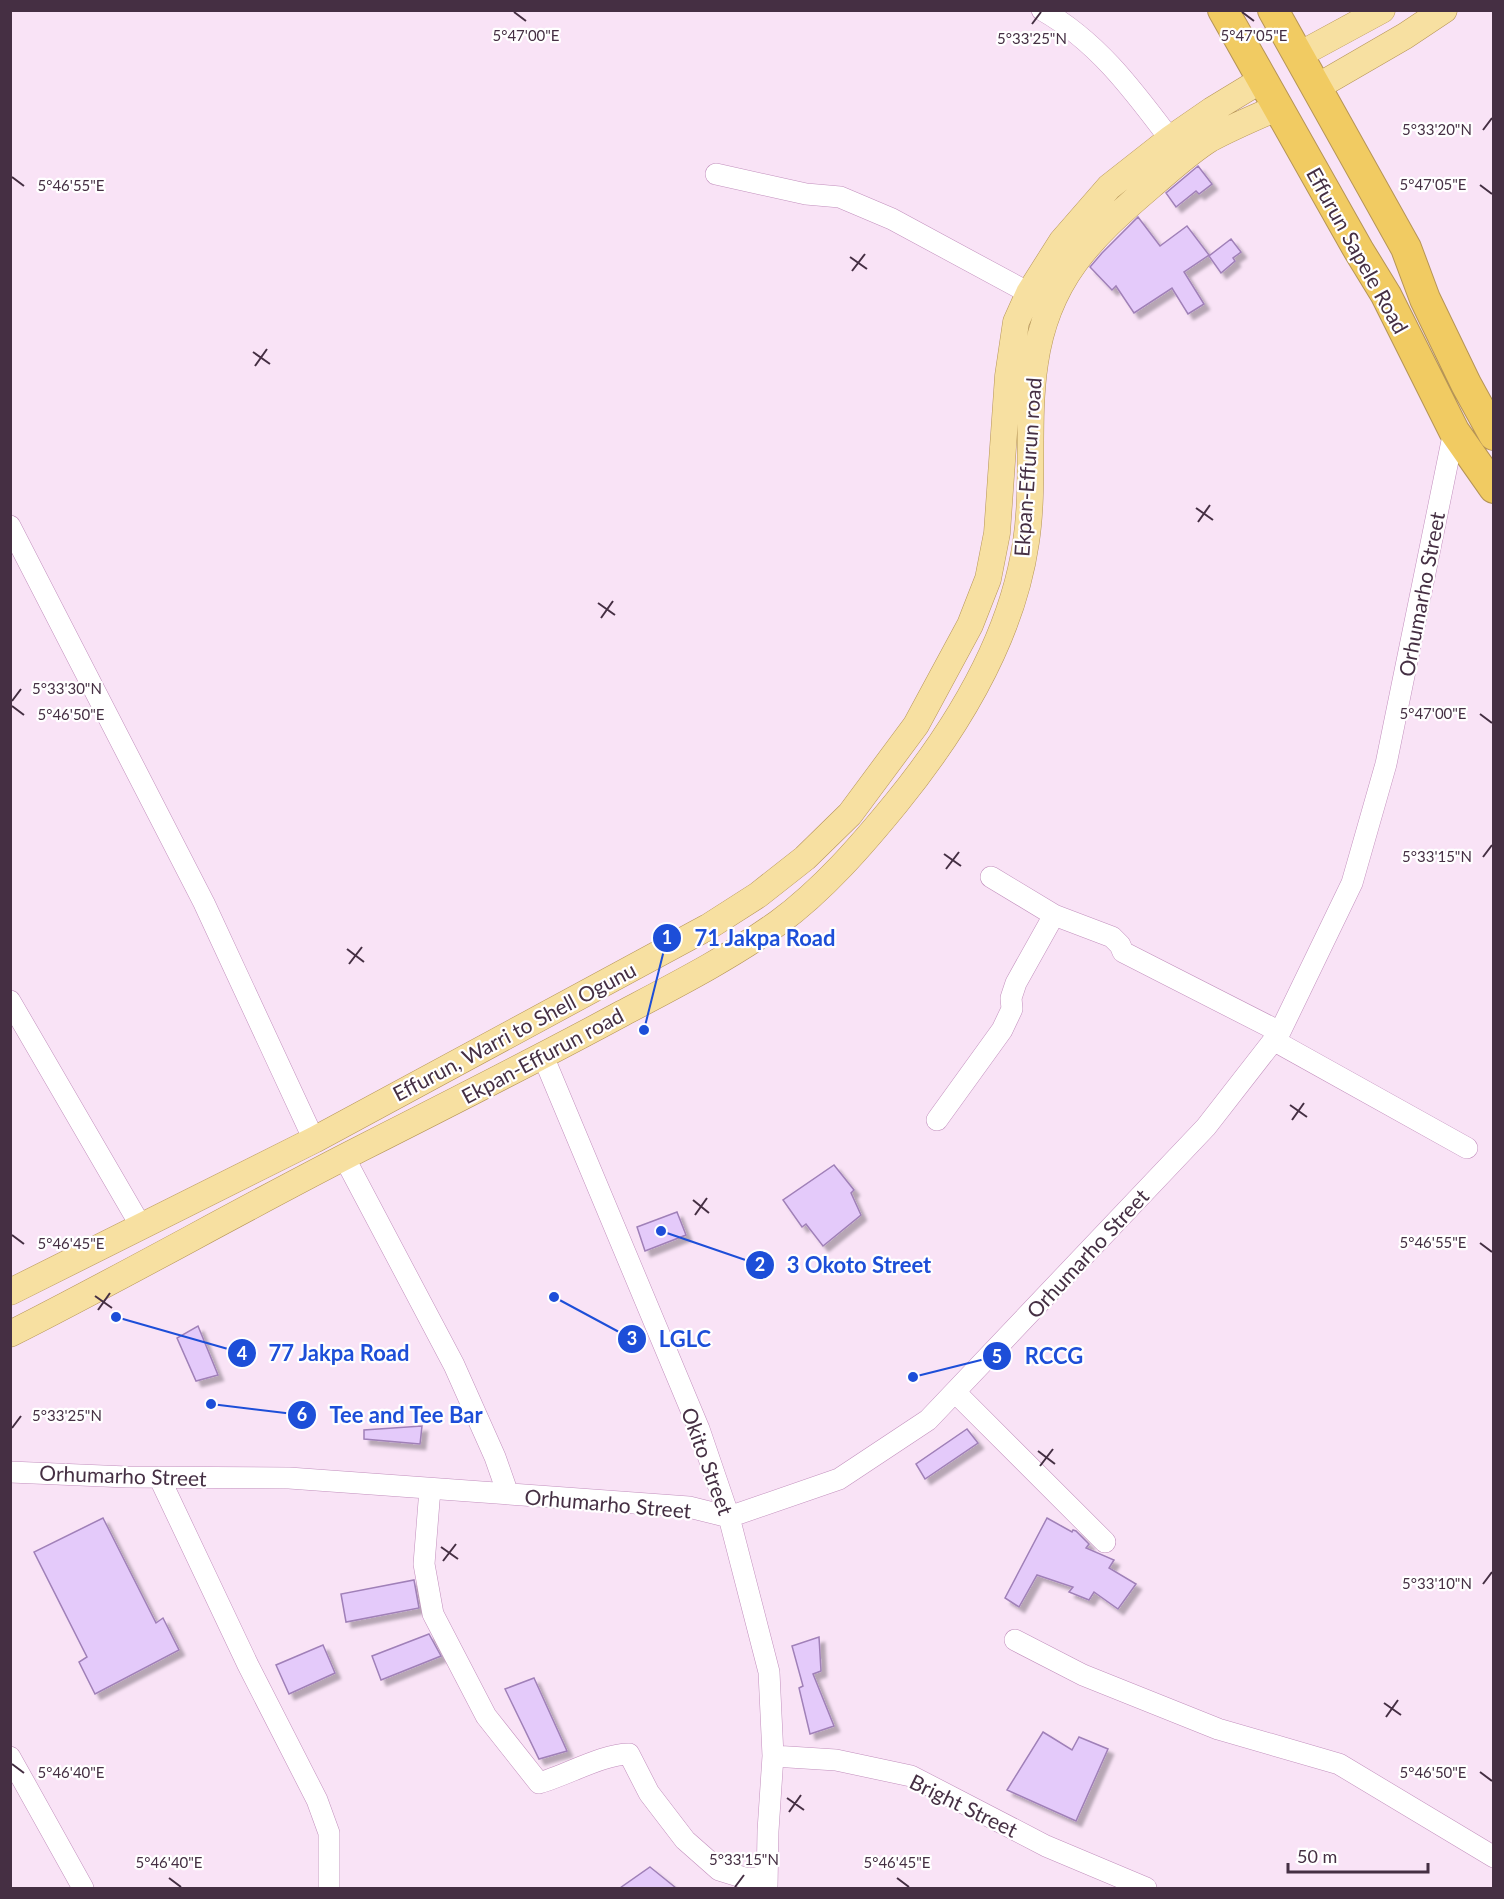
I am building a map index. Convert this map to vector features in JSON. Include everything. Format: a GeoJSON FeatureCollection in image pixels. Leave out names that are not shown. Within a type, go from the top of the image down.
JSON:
{"type":"FeatureCollection","features":[{"type":"Feature","properties":{"kind":"highway","name":"Effurun Sapele Road"},"geometry":{"type":"LineString","coordinates":[[1223,10],[1353,241],[1386,295],[1454,431],[1494,488]]}},
{"type":"Feature","properties":{"kind":"highway","name":"Effurun Sapele Road"},"geometry":{"type":"LineString","coordinates":[[1273,10],[1406,248],[1425,298],[1466,384],[1494,435]]}},
{"type":"Feature","properties":{"kind":"main road"},"geometry":{"type":"LineString","coordinates":[[1299,55],[1382,10]]}},
{"type":"Feature","properties":{"kind":"main road"},"geometry":{"type":"LineString","coordinates":[[1317,87],[1405,36],[1444,10]]}},
{"type":"Feature","properties":{"kind":"main road","name":"Effurun, Warri to Shell Ogunu"},"geometry":{"type":"LineString","coordinates":[[10,1292],[314,1140],[708,927],[758,895],[805,858],[850,814],[916,725],[970,625],[988,579],[997,532],[1008,376],[1016,322],[1029,293],[1062,241],[1109,187],[1170,139],[1263,79]]}},
{"type":"Feature","properties":{"kind":"main road","name":"Ekpan-Effurun road"},"geometry":{"type":"LineString","coordinates":[[10,1334],[723,960],[782,921],[836,872],[899,800],[938,745],[982,677],[1003,627],[1016,588],[1027,540],[1034,366],[1041,332],[1052,300],[1068,272],[1091,240],[1191,152],[1214,137],[1279,107]]}},
{"type":"Feature","properties":{"kind":"main road"},"geometry":{"type":"LineString","coordinates":[[708,927],[723,960]]}},
{"type":"Feature","properties":{"kind":"street"},"geometry":{"type":"LineString","coordinates":[[1042,10],[1056,18],[1095,49],[1124,79],[1170,139]]}},
{"type":"Feature","properties":{"kind":"street"},"geometry":{"type":"LineString","coordinates":[[716,174],[806,194],[840,197],[892,219],[1029,293]]}},
{"type":"Feature","properties":{"kind":"street","name":"Orhumarho Street"},"geometry":{"type":"LineString","coordinates":[[10,1472],[289,1478],[689,1507],[729,1517],[839,1479],[928,1420],[1206,1127],[1277,1036],[1352,883],[1386,764],[1454,431]]}},
{"type":"Feature","properties":{"kind":"street"},"geometry":{"type":"LineString","coordinates":[[10,526],[204,903],[314,1140]]}},
{"type":"Feature","properties":{"kind":"street"},"geometry":{"type":"LineString","coordinates":[[992,877],[1054,915],[1112,937],[1123,952],[1277,1036],[1467,1148]]}},
{"type":"Feature","properties":{"kind":"street"},"geometry":{"type":"LineString","coordinates":[[937,1120],[1002,1030],[1012,1010],[1011,998],[1016,982],[1054,915]]}},
{"type":"Feature","properties":{"kind":"street"},"geometry":{"type":"LineString","coordinates":[[10,1001],[142,1227]]}},
{"type":"Feature","properties":{"kind":"street","name":"Okito Street"},"geometry":{"type":"LineString","coordinates":[[543,1056],[699,1430],[729,1517],[769,1672],[773,1756],[767,1882]]}},
{"type":"Feature","properties":{"kind":"street"},"geometry":{"type":"LineString","coordinates":[[344,1157],[454,1365],[495,1457],[508,1494]]}},
{"type":"Feature","properties":{"kind":"street"},"geometry":{"type":"LineString","coordinates":[[955,1392],[1105,1542]]}},
{"type":"Feature","properties":{"kind":"street"},"geometry":{"type":"LineString","coordinates":[[159,1477],[248,1665],[316,1800],[329,1833],[329,1888]]}},
{"type":"Feature","properties":{"kind":"street"},"geometry":{"type":"LineString","coordinates":[[430,1488],[424,1564],[434,1614],[486,1716],[539,1783],[559,1778],[616,1754],[629,1754],[649,1793],[685,1840],[719,1870],[767,1882]]}},
{"type":"Feature","properties":{"kind":"street"},"geometry":{"type":"LineString","coordinates":[[1014,1640],[1083,1675],[1218,1729],[1339,1764],[1494,1857]]}},
{"type":"Feature","properties":{"kind":"street","name":"Bright Street"},"geometry":{"type":"LineString","coordinates":[[773,1756],[836,1760],[911,1776],[1046,1846],[1146,1888]]}},
{"type":"Feature","properties":{"kind":"street"},"geometry":{"type":"LineString","coordinates":[[10,1757],[83,1888]]}},
{"type":"Feature","properties":{"kind":"building"},"geometry":{"type":"Polygon","coordinates":[[[1198,166],[1212,184],[1199,194],[1196,191],[1176,207],[1166,193],[1198,166]]]}},
{"type":"Feature","properties":{"kind":"building"},"geometry":{"type":"Polygon","coordinates":[[[1138,217],[1160,246],[1187,226],[1209,255],[1184,272],[1204,304],[1188,314],[1172,288],[1134,313],[1116,286],[1112,290],[1090,267],[1138,217]]]}},
{"type":"Feature","properties":{"kind":"building"},"geometry":{"type":"Polygon","coordinates":[[[1231,239],[1241,252],[1233,258],[1235,261],[1221,273],[1209,256],[1231,239]]]}},
{"type":"Feature","properties":{"kind":"building"},"geometry":{"type":"Polygon","coordinates":[[[834,1165],[854,1190],[851,1193],[861,1215],[823,1246],[806,1224],[802,1227],[783,1200],[834,1165]]]}},
{"type":"Feature","properties":{"kind":"building"},"geometry":{"type":"Polygon","coordinates":[[[677,1212],[686,1235],[645,1251],[637,1227],[677,1212]]]}},
{"type":"Feature","properties":{"kind":"building"},"geometry":{"type":"Polygon","coordinates":[[[198,1326],[218,1375],[196,1381],[177,1338],[198,1326]]]}},
{"type":"Feature","properties":{"kind":"building"},"geometry":{"type":"Polygon","coordinates":[[[422,1426],[420,1444],[364,1439],[364,1430],[422,1426]]]}},
{"type":"Feature","properties":{"kind":"building"},"geometry":{"type":"Polygon","coordinates":[[[967,1429],[978,1443],[925,1479],[916,1464],[967,1429]]]}},
{"type":"Feature","properties":{"kind":"building"},"geometry":{"type":"Polygon","coordinates":[[[103,1518],[156,1623],[163,1618],[179,1650],[95,1694],[79,1662],[87,1657],[34,1552],[103,1518]]]}},
{"type":"Feature","properties":{"kind":"building"},"geometry":{"type":"Polygon","coordinates":[[[1047,1518],[1072,1532],[1076,1531],[1089,1544],[1086,1548],[1114,1560],[1109,1568],[1136,1584],[1118,1609],[1094,1592],[1089,1600],[1069,1592],[1073,1587],[1037,1575],[1019,1607],[1005,1598],[1047,1518]]]}},
{"type":"Feature","properties":{"kind":"building"},"geometry":{"type":"Polygon","coordinates":[[[414,1580],[419,1608],[346,1622],[341,1594],[414,1580]]]}},
{"type":"Feature","properties":{"kind":"building"},"geometry":{"type":"Polygon","coordinates":[[[429,1634],[441,1656],[381,1680],[372,1656],[429,1634]]]}},
{"type":"Feature","properties":{"kind":"building"},"geometry":{"type":"Polygon","coordinates":[[[819,1637],[821,1671],[813,1674],[834,1726],[810,1734],[799,1688],[803,1686],[792,1646],[819,1637]]]}},
{"type":"Feature","properties":{"kind":"building"},"geometry":{"type":"Polygon","coordinates":[[[323,1645],[335,1673],[289,1694],[276,1665],[323,1645]]]}},
{"type":"Feature","properties":{"kind":"building"},"geometry":{"type":"Polygon","coordinates":[[[534,1678],[567,1751],[539,1759],[505,1689],[534,1678]]]}},
{"type":"Feature","properties":{"kind":"building"},"geometry":{"type":"Polygon","coordinates":[[[1043,1732],[1072,1750],[1079,1737],[1108,1749],[1076,1821],[1007,1790],[1043,1732]]]}},
{"type":"Feature","properties":{"kind":"building"},"geometry":{"type":"Polygon","coordinates":[[[650,1867],[676,1888],[620,1888],[650,1867]]]}},
{"type":"Feature","properties":{"kind":"place","name":"71 Jakpa Road"},"geometry":{"type":"Point","coordinates":[644,1030]}},
{"type":"Feature","properties":{"kind":"place","name":"3 Okoto Street"},"geometry":{"type":"Point","coordinates":[661,1231]}},
{"type":"Feature","properties":{"kind":"place","name":"LGLC"},"geometry":{"type":"Point","coordinates":[554,1297]}},
{"type":"Feature","properties":{"kind":"place","name":"77 Jakpa Road"},"geometry":{"type":"Point","coordinates":[116,1317]}},
{"type":"Feature","properties":{"kind":"place","name":"RCCG"},"geometry":{"type":"Point","coordinates":[913,1377]}},
{"type":"Feature","properties":{"kind":"place","name":"Tee and Tee Bar"},"geometry":{"type":"Point","coordinates":[211,1404]}}]}
